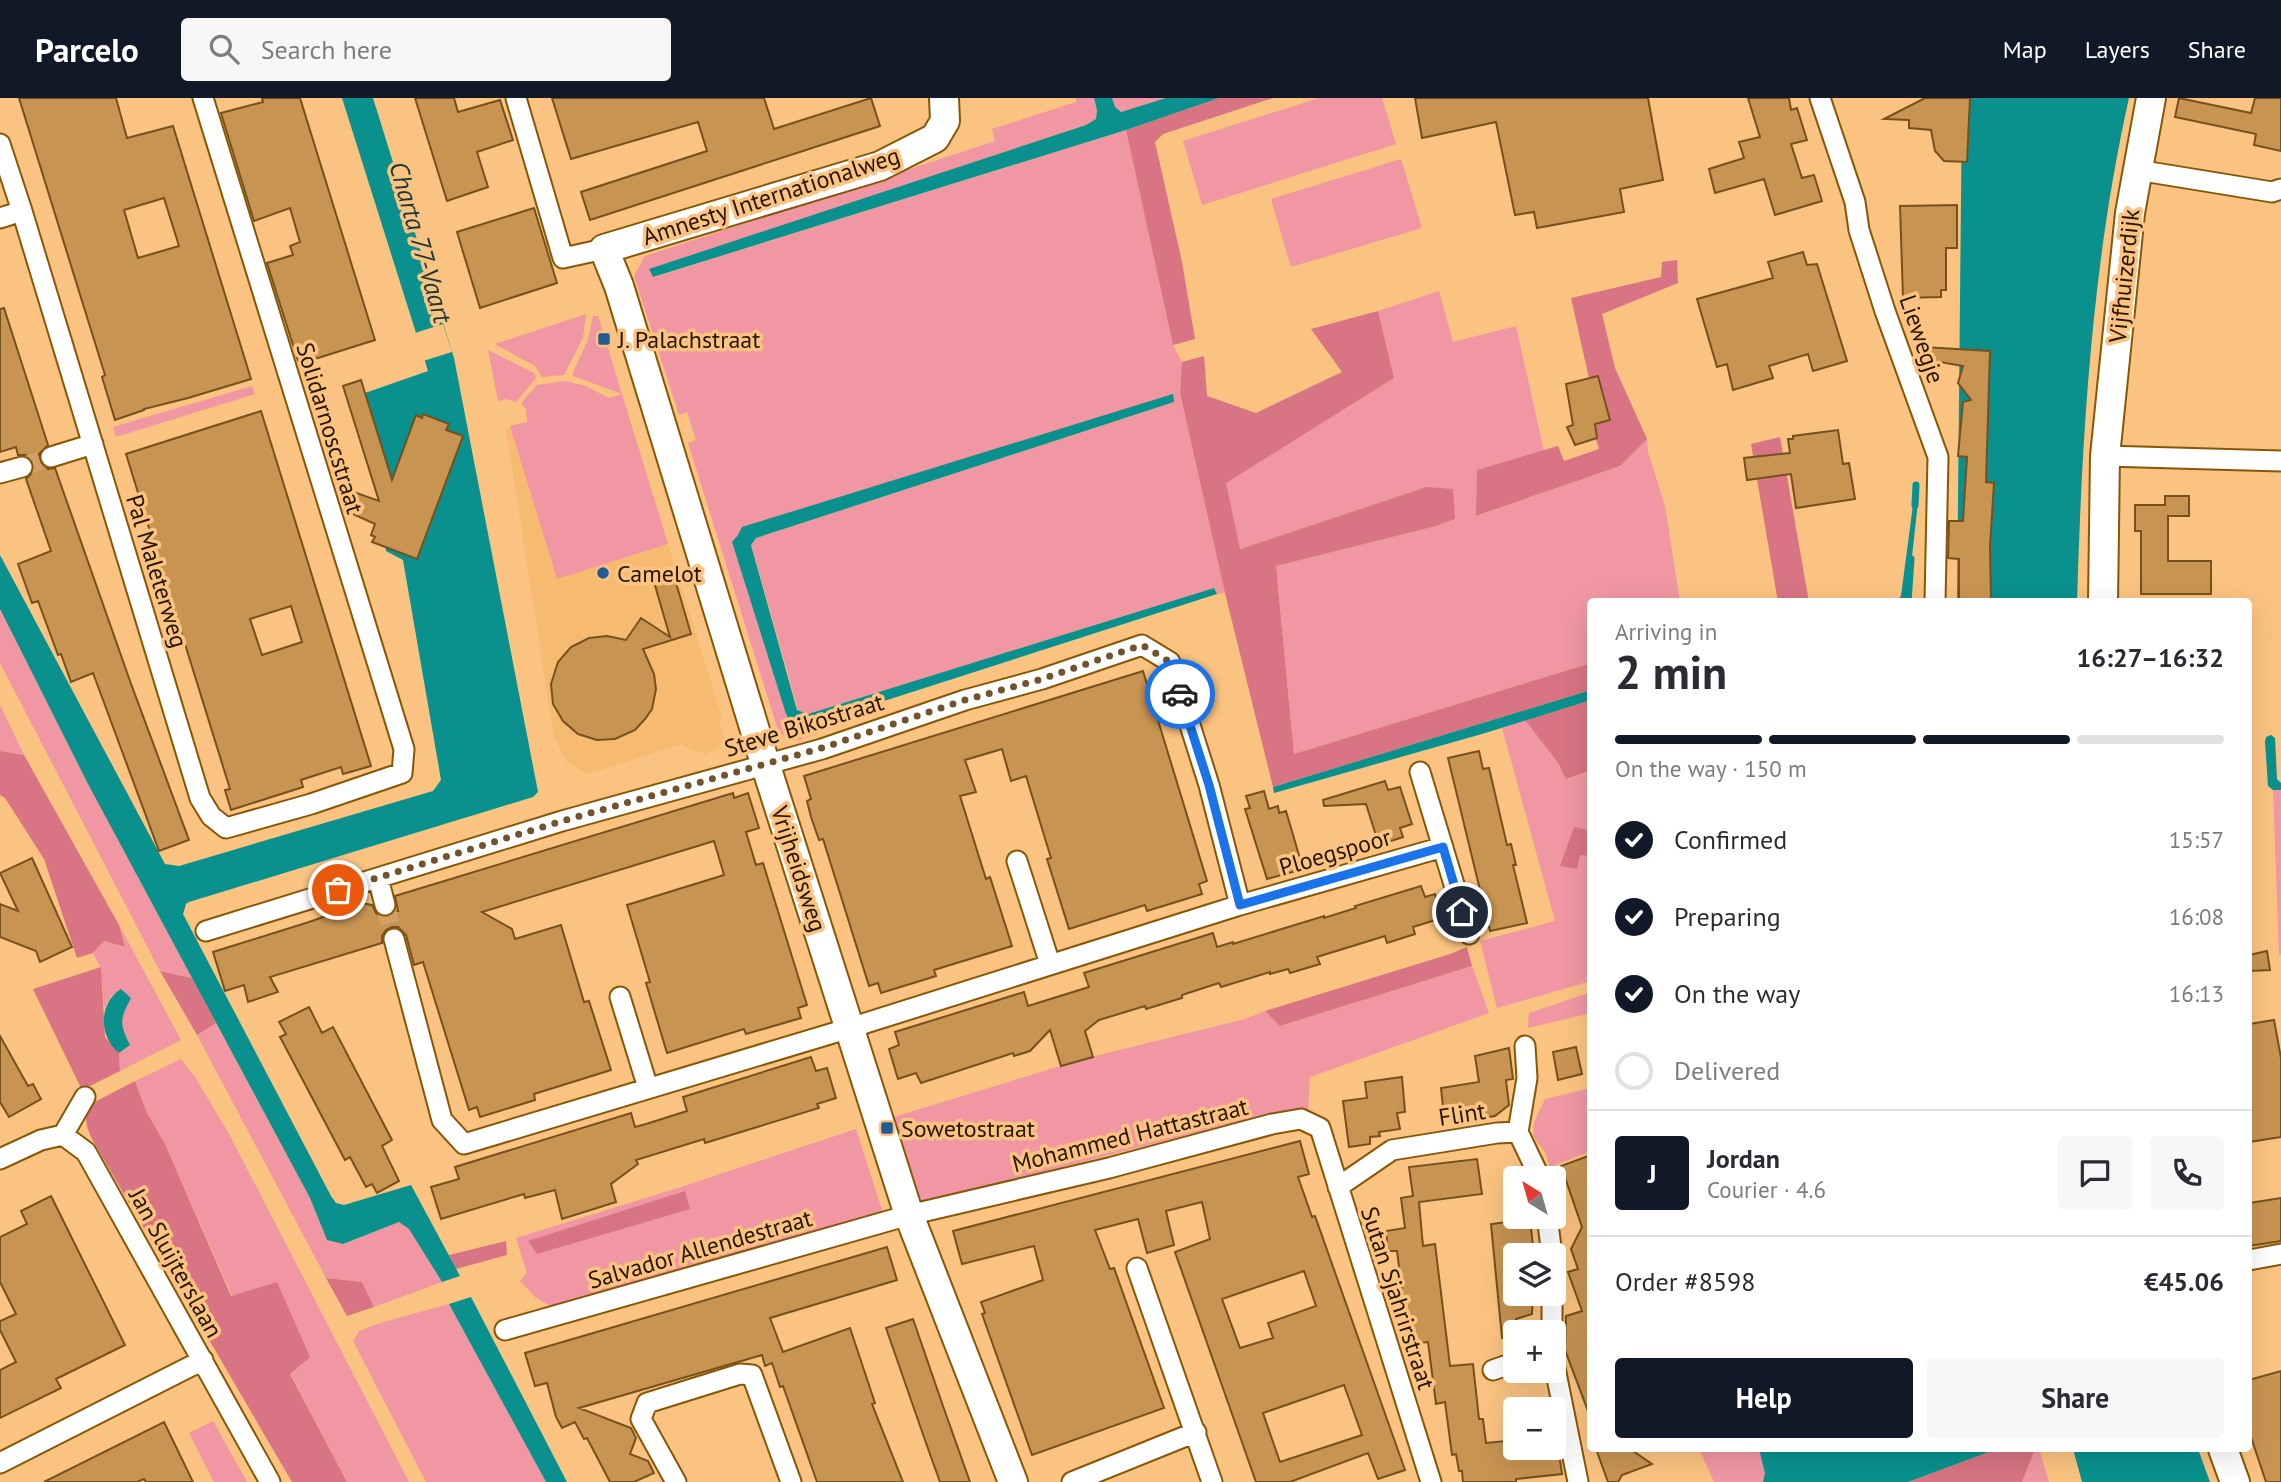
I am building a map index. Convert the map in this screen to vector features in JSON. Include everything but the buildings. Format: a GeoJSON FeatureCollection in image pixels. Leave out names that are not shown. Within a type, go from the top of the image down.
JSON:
{"type":"FeatureCollection","features":[{"type":"Feature","properties":{"kind":"street","name":"Solidarnoscstraat"},"geometry":{"type":"LineString","coordinates":[[203,98],[404,749],[402,774]]}},
{"type":"Feature","properties":{"kind":"street","name":"Amnesty Internationalweg"},"geometry":{"type":"LineString","coordinates":[[516,98],[563,258],[604,249],[880,166],[935,138],[945,121],[944,98]]}},
{"type":"Feature","properties":{"kind":"street","name":"Liewegje"},"geometry":{"type":"LineString","coordinates":[[1820,98],[1855,202],[1859,230],[1885,311],[1938,457],[1935,598]]}},
{"type":"Feature","properties":{"kind":"street","name":"Vijfhuizerdijk"},"geometry":{"type":"LineString","coordinates":[[2103,598],[2105,456],[2130,213],[2151,98]]}},
{"type":"Feature","properties":{"kind":"street","name":"Pal Maleterweg"},"geometry":{"type":"LineString","coordinates":[[0,144],[200,798],[211,816],[226,828],[402,774]]}},
{"type":"Feature","properties":{"kind":"street"},"geometry":{"type":"LineString","coordinates":[[2137,170],[2272,192],[2281,188]]}},
{"type":"Feature","properties":{"kind":"street"},"geometry":{"type":"LineString","coordinates":[[0,218],[22,211]]}},
{"type":"Feature","properties":{"kind":"street","name":"Vrijheidsweg"},"geometry":{"type":"LineString","coordinates":[[604,249],[619,286],[765,763],[909,1215],[1013,1482]]}},
{"type":"Feature","properties":{"kind":"street"},"geometry":{"type":"LineString","coordinates":[[51,457],[93,444]]}},
{"type":"Feature","properties":{"kind":"street"},"geometry":{"type":"LineString","coordinates":[[2105,456],[2281,461]]}},
{"type":"Feature","properties":{"kind":"street"},"geometry":{"type":"LineString","coordinates":[[0,474],[22,467]]}},
{"type":"Feature","properties":{"kind":"street","name":"Steve Bikostraat"},"geometry":{"type":"LineString","coordinates":[[206,931],[562,821],[822,748],[1142,645],[1170,662],[1209,785],[1240,905]]}},
{"type":"Feature","properties":{"kind":"street"},"geometry":{"type":"LineString","coordinates":[[1420,772],[1469,934]]}},
{"type":"Feature","properties":{"kind":"street","name":"Ploegspoor"},"geometry":{"type":"LineString","coordinates":[[1240,905],[1443,847]]}},
{"type":"Feature","properties":{"kind":"street"},"geometry":{"type":"LineString","coordinates":[[1017,861],[1050,964]]}},
{"type":"Feature","properties":{"kind":"street"},"geometry":{"type":"LineString","coordinates":[[378,878],[385,905]]}},
{"type":"Feature","properties":{"kind":"street"},"geometry":{"type":"LineString","coordinates":[[394,939],[442,1119],[464,1144],[850,1028],[1240,905]]}},
{"type":"Feature","properties":{"kind":"street"},"geometry":{"type":"LineString","coordinates":[[620,997],[648,1088]]}},
{"type":"Feature","properties":{"kind":"street","name":"Flint"},"geometry":{"type":"LineString","coordinates":[[1338,1187],[1392,1150],[1518,1132],[1527,1078],[1525,1046]]}},
{"type":"Feature","properties":{"kind":"street"},"geometry":{"type":"LineString","coordinates":[[0,1159],[41,1140],[63,1135],[85,1097]]}},
{"type":"Feature","properties":{"kind":"street","name":"Mohammed Hattastraat"},"geometry":{"type":"LineString","coordinates":[[909,1215],[1109,1168],[1272,1124],[1301,1119],[1320,1128]]}},
{"type":"Feature","properties":{"kind":"street","name":"Sutan Sjahrirstraat"},"geometry":{"type":"LineString","coordinates":[[1320,1128],[1431,1482]]}},
{"type":"Feature","properties":{"kind":"street"},"geometry":{"type":"LineString","coordinates":[[1518,1132],[1534,1166]]}},
{"type":"Feature","properties":{"kind":"street","name":"Jan Sluijterslaan"},"geometry":{"type":"LineString","coordinates":[[63,1135],[86,1152],[270,1482]]}},
{"type":"Feature","properties":{"kind":"street","name":"Salvador Allendestraat"},"geometry":{"type":"LineString","coordinates":[[505,1330],[909,1215]]}},
{"type":"Feature","properties":{"kind":"street"},"geometry":{"type":"LineString","coordinates":[[2252,1259],[2281,1254]]}},
{"type":"Feature","properties":{"kind":"street"},"geometry":{"type":"LineString","coordinates":[[1137,1268],[1212,1482]]}},
{"type":"Feature","properties":{"kind":"street"},"geometry":{"type":"LineString","coordinates":[[0,1463],[203,1360]]}},
{"type":"Feature","properties":{"kind":"street"},"geometry":{"type":"LineString","coordinates":[[1493,1370],[1503,1367]]}},
{"type":"Feature","properties":{"kind":"street"},"geometry":{"type":"LineString","coordinates":[[676,1482],[641,1419],[647,1403],[740,1374],[752,1375],[791,1482]]}},
{"type":"Feature","properties":{"kind":"street"},"geometry":{"type":"LineString","coordinates":[[1558,1383],[1578,1482]]}},
{"type":"Feature","properties":{"kind":"street"},"geometry":{"type":"LineString","coordinates":[[1072,1482],[1196,1432]]}},
{"type":"Feature","properties":{"kind":"street"},"geometry":{"type":"LineString","coordinates":[[2224,1452],[2235,1482]]}},
{"type":"Feature","properties":{"kind":"shaded area"},"geometry":{"type":"Polygon","coordinates":[[[1076,98],[1094,98],[1096,119],[1086,125],[649,270],[654,277],[1126,130],[1173,345],[1182,362],[1180,393],[1225,593],[1217,594],[1214,588],[808,714],[798,710],[751,544],[756,538],[1174,402],[1172,395],[738,535],[732,542],[786,714],[793,728],[816,723],[818,733],[799,740],[786,738],[778,730],[688,443],[696,440],[687,412],[679,415],[634,276],[645,256],[995,141],[992,129],[1076,102],[1076,98]]]}},
{"type":"Feature","properties":{"kind":"shaded area"},"geometry":{"type":"Polygon","coordinates":[[[1112,98],[1166,98],[1121,112],[1114,107],[1112,98]]]}},
{"type":"Feature","properties":{"kind":"shaded area"},"geometry":{"type":"Polygon","coordinates":[[[1219,98],[1273,98],[1163,134],[1155,142],[1182,262],[1195,339],[1173,345],[1126,130],[1219,98]]]}},
{"type":"Feature","properties":{"kind":"shaded area"},"geometry":{"type":"Polygon","coordinates":[[[1319,98],[1382,98],[1396,144],[1202,205],[1183,141],[1319,98]]]}},
{"type":"Feature","properties":{"kind":"shaded area"},"geometry":{"type":"Polygon","coordinates":[[[1401,159],[1422,228],[1291,267],[1271,199],[1401,159]]]}},
{"type":"Feature","properties":{"kind":"shaded area"},"geometry":{"type":"Polygon","coordinates":[[[1677,260],[1678,283],[1602,314],[1615,368],[1647,439],[1620,466],[1476,516],[1477,470],[1558,446],[1564,461],[1599,449],[1592,427],[1599,423],[1571,298],[1661,277],[1662,262],[1677,260]]]}},
{"type":"Feature","properties":{"kind":"shaded area"},"geometry":{"type":"Polygon","coordinates":[[[1439,291],[1453,342],[1516,326],[1544,451],[1477,470],[1477,516],[1620,466],[1647,439],[1648,452],[1665,506],[1679,598],[1587,598],[1587,664],[1294,754],[1276,566],[1455,519],[1426,487],[1239,549],[1225,483],[1394,378],[1378,311],[1439,291]]]}},
{"type":"Feature","properties":{"kind":"shaded area"},"geometry":{"type":"Polygon","coordinates":[[[1378,311],[1394,378],[1226,483],[1240,549],[1426,487],[1453,489],[1455,519],[1276,566],[1294,754],[1587,664],[1587,691],[1273,787],[1225,593],[1180,393],[1182,362],[1204,356],[1207,396],[1256,413],[1342,372],[1311,329],[1378,311]]]}},
{"type":"Feature","properties":{"kind":"shaded area"},"geometry":{"type":"Polygon","coordinates":[[[586,314],[583,338],[564,375],[542,377],[535,366],[495,344],[586,314]]]}},
{"type":"Feature","properties":{"kind":"shaded area"},"geometry":{"type":"Polygon","coordinates":[[[593,316],[598,316],[622,394],[573,376],[588,340],[593,316]]]}},
{"type":"Feature","properties":{"kind":"shaded area"},"geometry":{"type":"Polygon","coordinates":[[[488,350],[534,373],[536,378],[516,402],[507,399],[498,401],[488,350]]]}},
{"type":"Feature","properties":{"kind":"shaded area"},"geometry":{"type":"Polygon","coordinates":[[[565,381],[586,386],[609,398],[622,394],[668,544],[557,579],[510,426],[527,422],[526,409],[521,403],[537,385],[565,381]]]}},
{"type":"Feature","properties":{"kind":"shaded area"},"geometry":{"type":"Polygon","coordinates":[[[252,386],[255,394],[116,437],[113,427],[252,386]]]}},
{"type":"Feature","properties":{"kind":"shaded area","name":"Camelot"},"geometry":{"type":"Polygon","coordinates":[[[622,395],[722,718],[719,720],[724,738],[717,749],[705,754],[681,744],[588,774],[567,762],[554,737],[506,429],[622,395]]]}},
{"type":"Feature","properties":{"kind":"shaded area"},"geometry":{"type":"Polygon","coordinates":[[[1780,437],[1808,598],[1777,598],[1751,444],[1780,437]]]}},
{"type":"Feature","properties":{"kind":"shaded area"},"geometry":{"type":"Polygon","coordinates":[[[0,609],[88,784],[192,978],[160,971],[0,663],[0,609]]]}},
{"type":"Feature","properties":{"kind":"shaded area"},"geometry":{"type":"Polygon","coordinates":[[[1587,701],[1587,772],[1566,779],[1558,763],[1525,720],[1587,701]]]}},
{"type":"Feature","properties":{"kind":"shaded area"},"geometry":{"type":"Polygon","coordinates":[[[0,705],[24,755],[0,751],[0,705]]]}},
{"type":"Feature","properties":{"kind":"shaded area"},"geometry":{"type":"Polygon","coordinates":[[[1525,720],[1558,763],[1566,779],[1587,773],[1587,982],[1497,1008],[1480,941],[1555,921],[1502,728],[1525,720]]]}},
{"type":"Feature","properties":{"kind":"shaded area"},"geometry":{"type":"Polygon","coordinates":[[[0,751],[24,755],[119,925],[125,947],[104,941],[93,953],[77,958],[44,859],[5,798],[0,795],[0,751]]]}},
{"type":"Feature","properties":{"kind":"shaded area"},"geometry":{"type":"Polygon","coordinates":[[[2273,790],[2281,790],[2279,955],[2273,790]]]}},
{"type":"Feature","properties":{"kind":"shaded area"},"geometry":{"type":"Polygon","coordinates":[[[1574,827],[1587,830],[1587,856],[1580,855],[1577,869],[1560,866],[1574,827]]]}},
{"type":"Feature","properties":{"kind":"shaded area"},"geometry":{"type":"Polygon","coordinates":[[[119,925],[181,1040],[120,1071],[119,1053],[130,1045],[122,1021],[131,998],[112,995],[104,1008],[101,968],[93,953],[104,941],[125,947],[119,925]]]}},
{"type":"Feature","properties":{"kind":"shaded area"},"geometry":{"type":"Polygon","coordinates":[[[1467,947],[1472,966],[1280,1026],[1265,1011],[1450,954],[1467,947]]]}},
{"type":"Feature","properties":{"kind":"shaded area"},"geometry":{"type":"Polygon","coordinates":[[[1472,966],[1489,1013],[1310,1077],[1308,1116],[1292,1113],[1265,1115],[915,1205],[887,1119],[1083,1059],[1245,1019],[1265,1011],[1280,1026],[1472,966]]]}},
{"type":"Feature","properties":{"kind":"shaded area"},"geometry":{"type":"Polygon","coordinates":[[[101,967],[105,1037],[119,1053],[120,1071],[82,1090],[33,989],[101,967]]]}},
{"type":"Feature","properties":{"kind":"shaded area"},"geometry":{"type":"Polygon","coordinates":[[[160,971],[192,978],[216,1023],[197,1035],[160,971]]]}},
{"type":"Feature","properties":{"kind":"shaded area"},"geometry":{"type":"Polygon","coordinates":[[[1587,993],[1587,1014],[1528,1028],[1529,1013],[1587,993]]]}},
{"type":"Feature","properties":{"kind":"shaded area"},"geometry":{"type":"Polygon","coordinates":[[[216,1023],[310,1198],[327,1240],[343,1244],[399,1222],[409,1229],[442,1282],[374,1307],[362,1282],[326,1278],[197,1035],[216,1023]]]}},
{"type":"Feature","properties":{"kind":"shaded area"},"geometry":{"type":"Polygon","coordinates":[[[181,1059],[229,1134],[409,1482],[347,1482],[290,1373],[276,1283],[232,1296],[165,1144],[147,1113],[135,1081],[181,1059]]]}},
{"type":"Feature","properties":{"kind":"shaded area"},"geometry":{"type":"Polygon","coordinates":[[[135,1081],[231,1296],[277,1282],[310,1357],[290,1374],[347,1482],[292,1482],[93,1141],[87,1124],[87,1106],[135,1081]]]}},
{"type":"Feature","properties":{"kind":"shaded area"},"geometry":{"type":"Polygon","coordinates":[[[1587,1089],[1587,1153],[1550,1166],[1545,1152],[1533,1136],[1534,1122],[1545,1099],[1587,1089]]]}},
{"type":"Feature","properties":{"kind":"shaded area"},"geometry":{"type":"Polygon","coordinates":[[[856,1129],[883,1213],[550,1306],[535,1297],[520,1281],[527,1273],[516,1238],[856,1129]]]}},
{"type":"Feature","properties":{"kind":"shaded area"},"geometry":{"type":"Polygon","coordinates":[[[685,1191],[690,1209],[537,1254],[528,1241],[685,1191]]]}},
{"type":"Feature","properties":{"kind":"shaded area"},"geometry":{"type":"Polygon","coordinates":[[[506,1241],[507,1255],[456,1269],[449,1255],[506,1241]]]}},
{"type":"Feature","properties":{"kind":"shaded area"},"geometry":{"type":"Polygon","coordinates":[[[326,1278],[362,1282],[374,1307],[347,1316],[326,1278]]]}},
{"type":"Feature","properties":{"kind":"shaded area"},"geometry":{"type":"Polygon","coordinates":[[[449,1304],[546,1482],[426,1482],[353,1341],[359,1331],[449,1304]]]}},
{"type":"Feature","properties":{"kind":"shaded area"},"geometry":{"type":"Polygon","coordinates":[[[213,1421],[247,1482],[214,1482],[189,1433],[213,1421]]]}},
{"type":"Feature","properties":{"kind":"shaded area"},"geometry":{"type":"Polygon","coordinates":[[[1700,1452],[1760,1452],[1766,1473],[1763,1482],[1714,1482],[1700,1452]]]}},
{"type":"Feature","properties":{"kind":"shaded area"},"geometry":{"type":"Polygon","coordinates":[[[1989,1452],[2034,1452],[2022,1482],[1908,1482],[1989,1452]]]}},
{"type":"Feature","properties":{"kind":"shaded area"},"geometry":{"type":"Polygon","coordinates":[[[2034,1452],[2040,1452],[2049,1482],[2022,1482],[2034,1452]]]}},
{"type":"Feature","properties":{"kind":"water"},"geometry":{"type":"Polygon","coordinates":[[[342,98],[373,98],[454,358],[538,792],[533,797],[189,902],[183,914],[331,1196],[336,1203],[344,1205],[411,1185],[460,1276],[442,1282],[409,1229],[399,1222],[343,1244],[327,1240],[310,1198],[88,784],[0,609],[0,555],[165,864],[179,866],[433,791],[441,780],[403,560],[386,551],[378,448],[365,393],[428,371],[342,98]]]}},
{"type":"Feature","properties":{"kind":"water"},"geometry":{"type":"Polygon","coordinates":[[[1094,98],[1112,98],[1115,107],[1121,112],[1166,98],[1219,98],[1126,130],[653,277],[649,269],[1086,125],[1096,119],[1094,98]]]}},
{"type":"Feature","properties":{"kind":"water"},"geometry":{"type":"Polygon","coordinates":[[[1962,98],[2129,98],[2106,223],[2091,348],[2077,598],[1957,598],[1962,98]]]}},
{"type":"Feature","properties":{"kind":"water"},"geometry":{"type":"Polygon","coordinates":[[[1173,394],[1174,402],[756,538],[751,545],[797,710],[808,714],[1214,588],[1217,594],[800,728],[793,728],[786,714],[732,542],[742,527],[1173,394]]]}},
{"type":"Feature","properties":{"kind":"water"},"geometry":{"type":"Polygon","coordinates":[[[1919,493],[1907,598],[1899,598],[1901,596],[1914,497],[1919,493]]]}},
{"type":"Feature","properties":{"kind":"water"},"geometry":{"type":"Polygon","coordinates":[[[1587,691],[1587,701],[1482,734],[1274,793],[1273,787],[1587,691]]]}},
{"type":"Feature","properties":{"kind":"water"},"geometry":{"type":"Polygon","coordinates":[[[2271,735],[2275,738],[2277,779],[2281,783],[2281,790],[2273,790],[2268,786],[2265,742],[2266,737],[2271,735]]]}},
{"type":"Feature","properties":{"kind":"water"},"geometry":{"type":"Polygon","coordinates":[[[121,989],[131,998],[122,1021],[130,1045],[119,1053],[108,1038],[104,1020],[108,1003],[121,989]]]}},
{"type":"Feature","properties":{"kind":"water"},"geometry":{"type":"Polygon","coordinates":[[[471,1297],[567,1482],[546,1482],[449,1304],[471,1297]]]}},
{"type":"Feature","properties":{"kind":"water"},"geometry":{"type":"Polygon","coordinates":[[[1760,1452],[1989,1452],[1908,1482],[1763,1482],[1765,1473],[1760,1452]]]}},
{"type":"Feature","properties":{"kind":"water"},"geometry":{"type":"Polygon","coordinates":[[[2074,1452],[2199,1452],[2210,1482],[2082,1482],[2074,1452]]]}},
{"type":"Feature","properties":{"kind":"pier"},"geometry":{"type":"Polygon","coordinates":[[[443,324],[452,352],[423,361],[415,333],[443,324]]]}},
{"type":"Feature","properties":{"kind":"waterway"},"geometry":{"type":"LineString","coordinates":[[1915,505],[1916,485]]}},
{"type":"Feature","properties":{"kind":"waterway"},"geometry":{"type":"LineString","coordinates":[[1908,598],[1911,559]]}},
{"type":"Feature","properties":{"kind":"tunnel"},"geometry":{"type":"LineString","coordinates":[[22,467],[51,457]]}},
{"type":"Feature","properties":{"kind":"tunnel"},"geometry":{"type":"LineString","coordinates":[[385,905],[394,939]]}},
{"type":"Feature","properties":{"kind":"way so far"},"geometry":{"type":"LineString","coordinates":[[338,890],[562,821],[822,748],[1142,645],[1170,662],[1180,694]]}},
{"type":"Feature","properties":{"kind":"place","name":"J. Palachstraat"},"geometry":{"type":"Point","coordinates":[604,339]}},
{"type":"Feature","properties":{"kind":"place","name":"Camelot"},"geometry":{"type":"Point","coordinates":[603,573]}},
{"type":"Feature","properties":{"kind":"place","name":"Sowetostraat"},"geometry":{"type":"Point","coordinates":[887,1128]}},
{"type":"Feature","properties":{"kind":"route"},"geometry":{"type":"LineString","coordinates":[[1180,694],[1209,785],[1240,905],[1443,847],[1462,912]]}},
{"type":"Feature","properties":{"kind":"water label","name":"Charta 77-Vaart"},"geometry":{"type":"Point","coordinates":[421,242]}}]}
